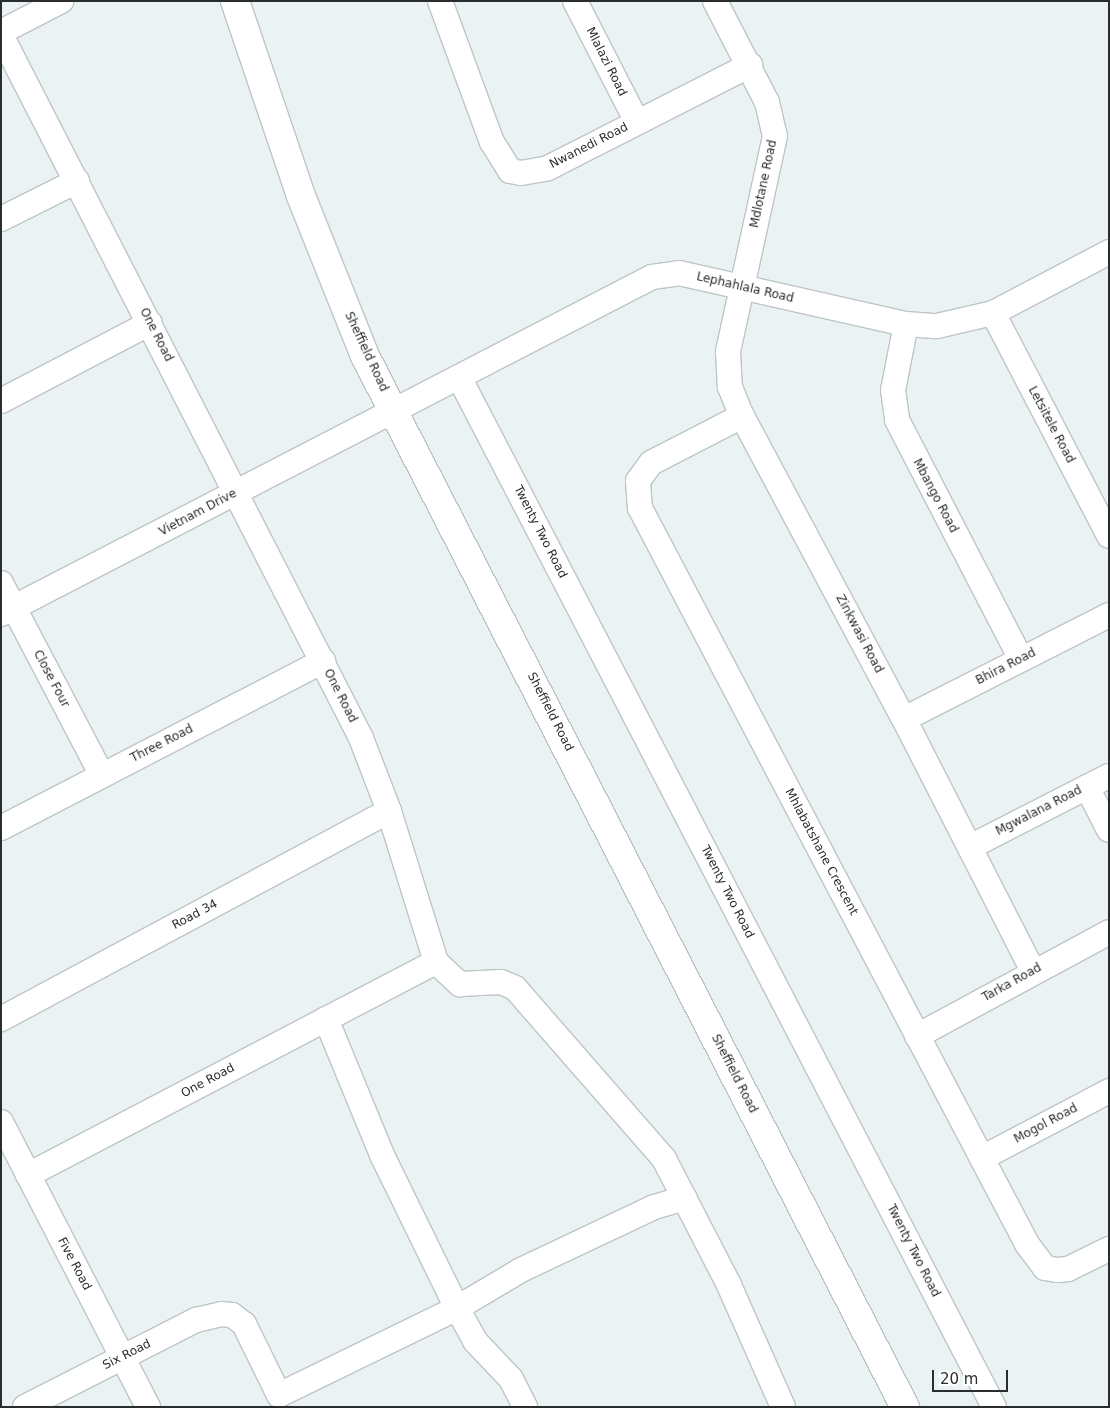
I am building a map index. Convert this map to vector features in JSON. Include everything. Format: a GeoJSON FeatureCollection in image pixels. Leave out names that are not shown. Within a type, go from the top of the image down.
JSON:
{"type":"FeatureCollection","features":[{"type":"Feature","properties":{"kind":"street"},"geometry":{"type":"LineString","coordinates":[[1,33],[61,1]]}},
{"type":"Feature","properties":{"kind":"street","name":"Sheffield Road"},"geometry":{"type":"LineString","coordinates":[[235,1],[301,196],[366,356],[905,1407]]}},
{"type":"Feature","properties":{"kind":"street","name":"Nwanedi Road"},"geometry":{"type":"LineString","coordinates":[[440,1],[492,142],[510,171],[521,174],[548,168],[750,65]]}},
{"type":"Feature","properties":{"kind":"street","name":"Mlalazi Road"},"geometry":{"type":"LineString","coordinates":[[575,1],[637,122]]}},
{"type":"Feature","properties":{"kind":"street","name":"Mdlotane Road"},"geometry":{"type":"LineString","coordinates":[[715,1],[750,65],[767,102],[775,136],[742,288]]}},
{"type":"Feature","properties":{"kind":"street","name":"One Road"},"geometry":{"type":"LineString","coordinates":[[1,33],[361,738],[388,811],[436,962],[28,1175]]}},
{"type":"Feature","properties":{"kind":"street"},"geometry":{"type":"LineString","coordinates":[[1,220],[77,181]]}},
{"type":"Feature","properties":{"kind":"street","name":"Lephahlala Road"},"geometry":{"type":"LineString","coordinates":[[394,411],[652,277],[679,273],[906,324],[937,326],[993,313],[1109,252]]}},
{"type":"Feature","properties":{"kind":"street","name":"Zinkwasi Road"},"geometry":{"type":"LineString","coordinates":[[742,288],[728,352],[728,370],[742,416],[904,719],[1033,971]]}},
{"type":"Feature","properties":{"kind":"street","name":"Letsitele Road"},"geometry":{"type":"LineString","coordinates":[[993,313],[1109,536]]}},
{"type":"Feature","properties":{"kind":"street"},"geometry":{"type":"LineString","coordinates":[[1,401],[150,323]]}},
{"type":"Feature","properties":{"kind":"street","name":"Mbango Road"},"geometry":{"type":"LineString","coordinates":[[906,324],[893,390],[898,420],[1020,659]]}},
{"type":"Feature","properties":{"kind":"street","name":"Twenty Two Road"},"geometry":{"type":"LineString","coordinates":[[460,377],[994,1407]]}},
{"type":"Feature","properties":{"kind":"street","name":"Vietnam Drive"},"geometry":{"type":"LineString","coordinates":[[8,611],[394,411]]}},
{"type":"Feature","properties":{"kind":"street","name":"Mhlabatshane Crescent"},"geometry":{"type":"LineString","coordinates":[[742,416],[651,463],[638,481],[640,508],[1027,1244],[1045,1268],[1068,1269],[1109,1249]]}},
{"type":"Feature","properties":{"kind":"street","name":"Close Four"},"geometry":{"type":"LineString","coordinates":[[1,583],[8,611],[102,775]]}},
{"type":"Feature","properties":{"kind":"street","name":"Bhira Road"},"geometry":{"type":"LineString","coordinates":[[904,719],[1109,615]]}},
{"type":"Feature","properties":{"kind":"street","name":"Three Road"},"geometry":{"type":"LineString","coordinates":[[1,828],[322,661]]}},
{"type":"Feature","properties":{"kind":"street","name":"Mgwalana Road"},"geometry":{"type":"LineString","coordinates":[[970,847],[1109,776]]}},
{"type":"Feature","properties":{"kind":"street"},"geometry":{"type":"LineString","coordinates":[[1087,787],[1109,830]]}},
{"type":"Feature","properties":{"kind":"street","name":"Road 34"},"geometry":{"type":"LineString","coordinates":[[1,1019],[388,811]]}},
{"type":"Feature","properties":{"kind":"street","name":"Tarka Road"},"geometry":{"type":"LineString","coordinates":[[917,1036],[1033,971],[1109,932]]}},
{"type":"Feature","properties":{"kind":"street"},"geometry":{"type":"LineString","coordinates":[[436,962],[460,984],[501,982],[515,988],[655,1148],[685,1198],[744,1316],[783,1407]]}},
{"type":"Feature","properties":{"kind":"street"},"geometry":{"type":"LineString","coordinates":[[326,1019],[382,1155],[457,1308],[475,1342],[511,1379],[525,1407]]}},
{"type":"Feature","properties":{"kind":"street","name":"Mogol Road"},"geometry":{"type":"LineString","coordinates":[[982,1158],[1109,1091]]}},
{"type":"Feature","properties":{"kind":"street","name":"Five Road"},"geometry":{"type":"LineString","coordinates":[[1,1122],[148,1407]]}},
{"type":"Feature","properties":{"kind":"street"},"geometry":{"type":"LineString","coordinates":[[457,1308],[548,1258],[654,1207],[685,1198]]}},
{"type":"Feature","properties":{"kind":"street","name":"Six Road"},"geometry":{"type":"LineString","coordinates":[[25,1407],[196,1320],[221,1314],[232,1315],[244,1324],[279,1395],[457,1308]]}}]}
